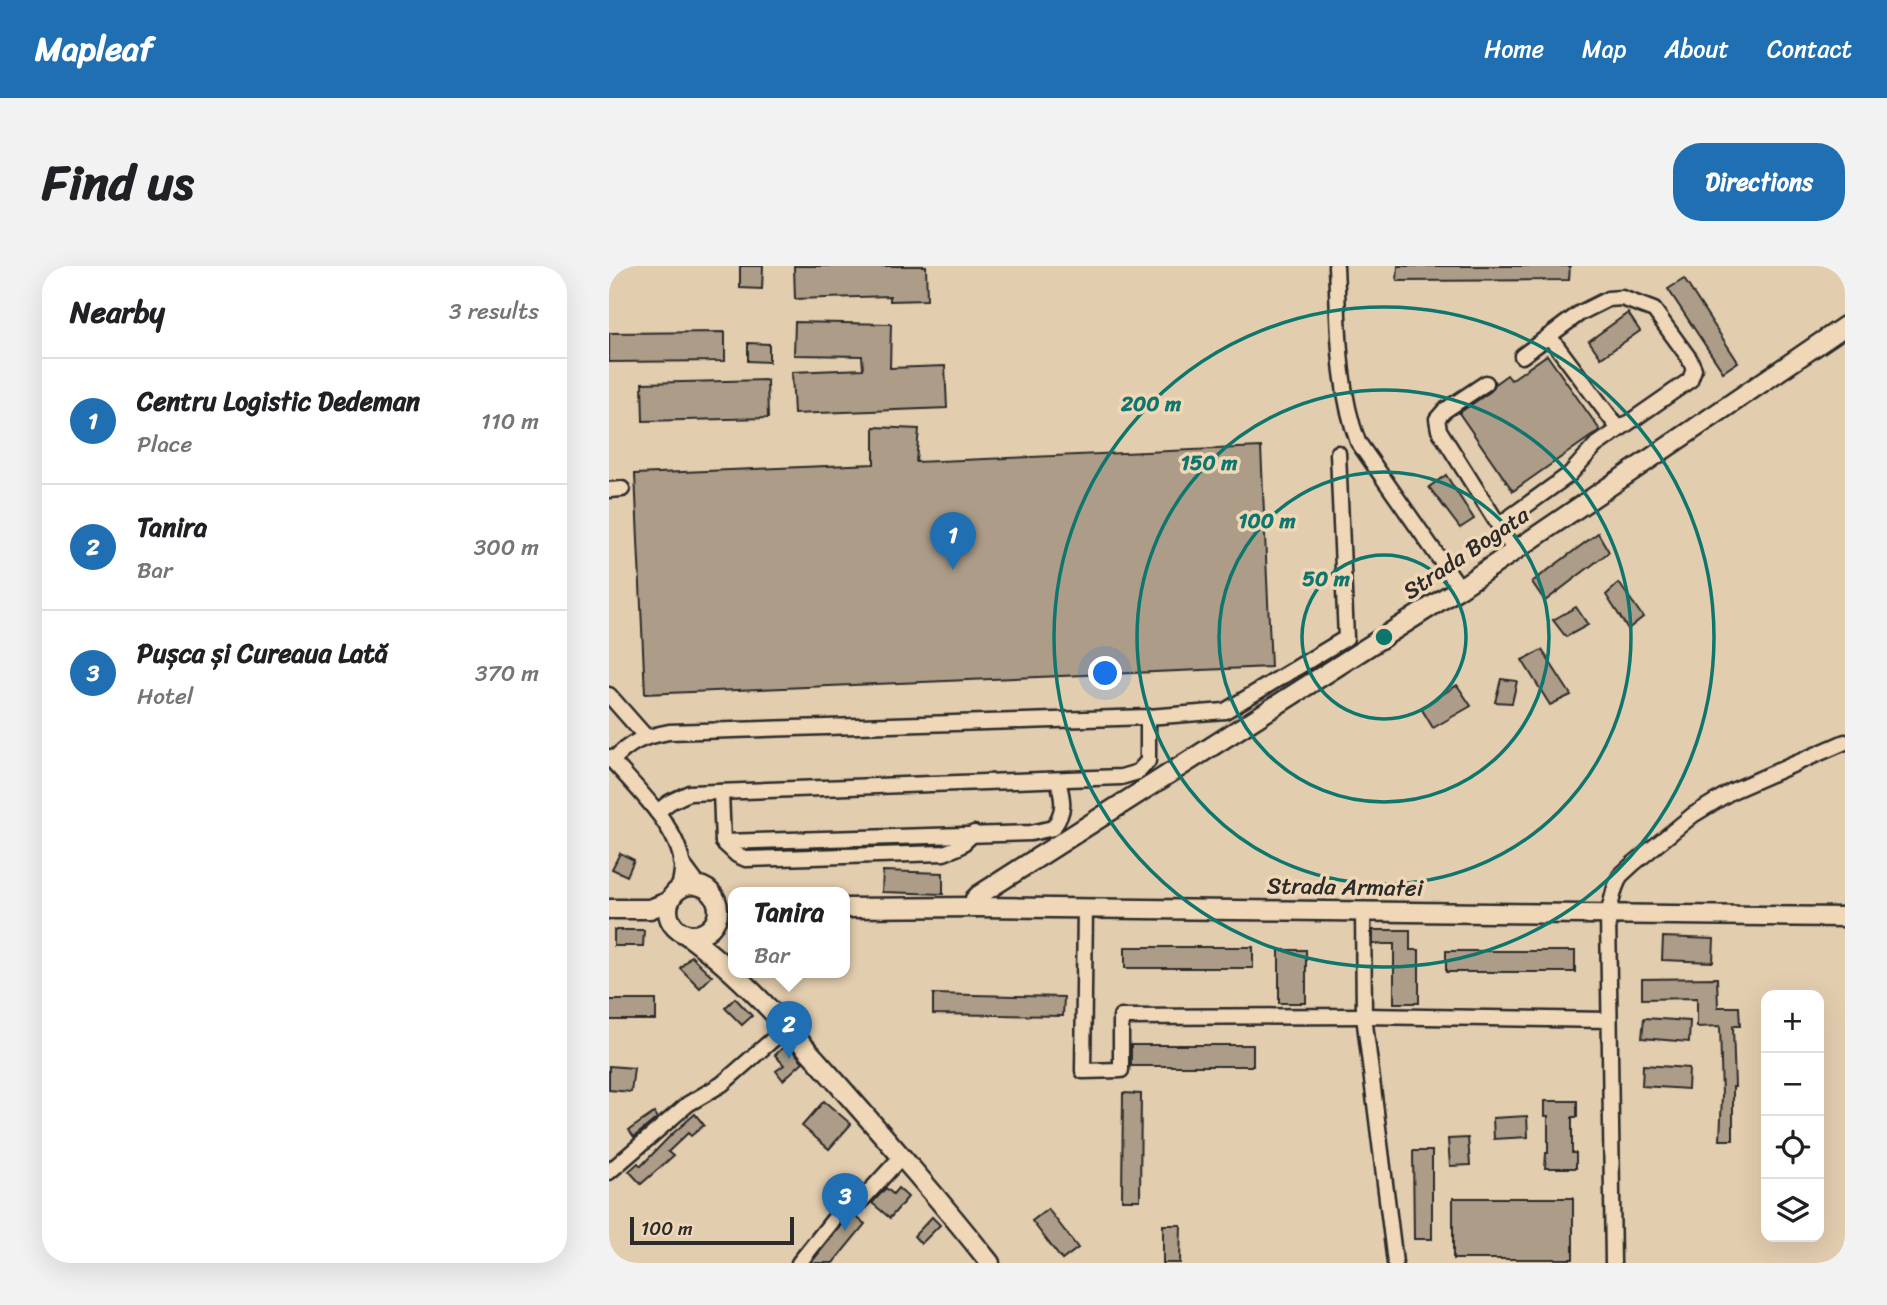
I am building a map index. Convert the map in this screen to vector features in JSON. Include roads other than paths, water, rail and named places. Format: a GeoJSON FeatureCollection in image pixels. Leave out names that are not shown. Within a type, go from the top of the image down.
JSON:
{"type":"FeatureCollection","features":[{"type":"Feature","properties":{"kind":"main road","name":"Strada Bogata"},"geometry":{"type":"LineString","coordinates":[[975,907],[975,899],[979,895],[1460,588],[1845,326]]}},
{"type":"Feature","properties":{"kind":"main road"},"geometry":{"type":"LineString","coordinates":[[609,909],[650,909],[673,903],[690,885],[705,888],[728,905]]}},
{"type":"Feature","properties":{"kind":"main road"},"geometry":{"type":"LineString","coordinates":[[709,951],[712,925],[718,908],[714,897]]}},
{"type":"Feature","properties":{"kind":"main road"},"geometry":{"type":"LineString","coordinates":[[673,903],[677,929],[709,951],[728,970]]}},
{"type":"Feature","properties":{"kind":"main road","name":"Strada Armatei"},"geometry":{"type":"LineString","coordinates":[[850,908],[1845,917]]}},
{"type":"Feature","properties":{"kind":"main road"},"geometry":{"type":"LineString","coordinates":[[684,933],[701,933],[728,912]]}},
{"type":"Feature","properties":{"kind":"main road"},"geometry":{"type":"LineString","coordinates":[[737,978],[787,1027],[902,1156],[990,1263]]}},
{"type":"Feature","properties":{"kind":"street"},"geometry":{"type":"LineString","coordinates":[[1336,266],[1343,387],[1358,442],[1460,588]]}},
{"type":"Feature","properties":{"kind":"street"},"geometry":{"type":"LineString","coordinates":[[1499,525],[1570,474],[1595,446],[1690,380],[1694,369],[1654,310],[1622,298],[1608,299],[1580,313],[1522,356]]}},
{"type":"Feature","properties":{"kind":"street"},"geometry":{"type":"LineString","coordinates":[[1549,336],[1619,429]]}},
{"type":"Feature","properties":{"kind":"street"},"geometry":{"type":"LineString","coordinates":[[1486,383],[1444,411],[1437,419],[1439,430],[1515,551]]}},
{"type":"Feature","properties":{"kind":"street"},"geometry":{"type":"LineString","coordinates":[[673,903],[682,875],[676,843],[657,813],[611,759],[624,748],[646,737],[669,732],[1225,711],[1346,638],[1338,453]]}},
{"type":"Feature","properties":{"kind":"street"},"geometry":{"type":"LineString","coordinates":[[609,695],[646,737]]}},
{"type":"Feature","properties":{"kind":"street"},"geometry":{"type":"LineString","coordinates":[[657,813],[670,802],[689,793],[1121,777],[1138,772],[1148,761],[1148,716]]}},
{"type":"Feature","properties":{"kind":"street"},"geometry":{"type":"LineString","coordinates":[[1613,1263],[1608,914],[1615,888],[1621,876],[1633,864],[1693,815],[1732,791],[1845,742]]}},
{"type":"Feature","properties":{"kind":"street"},"geometry":{"type":"LineString","coordinates":[[721,792],[723,842],[737,855],[758,860],[944,853],[959,847],[974,834],[1031,833],[1053,828],[1061,818],[1063,800],[1058,780]]}},
{"type":"Feature","properties":{"kind":"street"},"geometry":{"type":"LineString","coordinates":[[681,862],[698,885]]}},
{"type":"Feature","properties":{"kind":"street"},"geometry":{"type":"LineString","coordinates":[[1085,908],[1083,1071],[1121,1070],[1121,1017],[1364,1016],[1609,1020]]}},
{"type":"Feature","properties":{"kind":"street"},"geometry":{"type":"LineString","coordinates":[[1363,911],[1364,1016],[1395,1263]]}},
{"type":"Feature","properties":{"kind":"street"},"geometry":{"type":"LineString","coordinates":[[609,1172],[688,1104],[722,1084],[787,1027]]}},
{"type":"Feature","properties":{"kind":"street"},"geometry":{"type":"LineString","coordinates":[[799,1263],[842,1209],[847,1204],[859,1203],[902,1156]]}},
{"type":"Feature","properties":{"kind":"place","name":"Centru Logistic Dedeman"},"geometry":{"type":"Point","coordinates":[953,570]}},
{"type":"Feature","properties":{"kind":"place","name":"Tanira"},"geometry":{"type":"Point","coordinates":[789,1059]}},
{"type":"Feature","properties":{"kind":"place","name":"Pușca și Cureaua Lată"},"geometry":{"type":"Point","coordinates":[845,1231]}}]}
